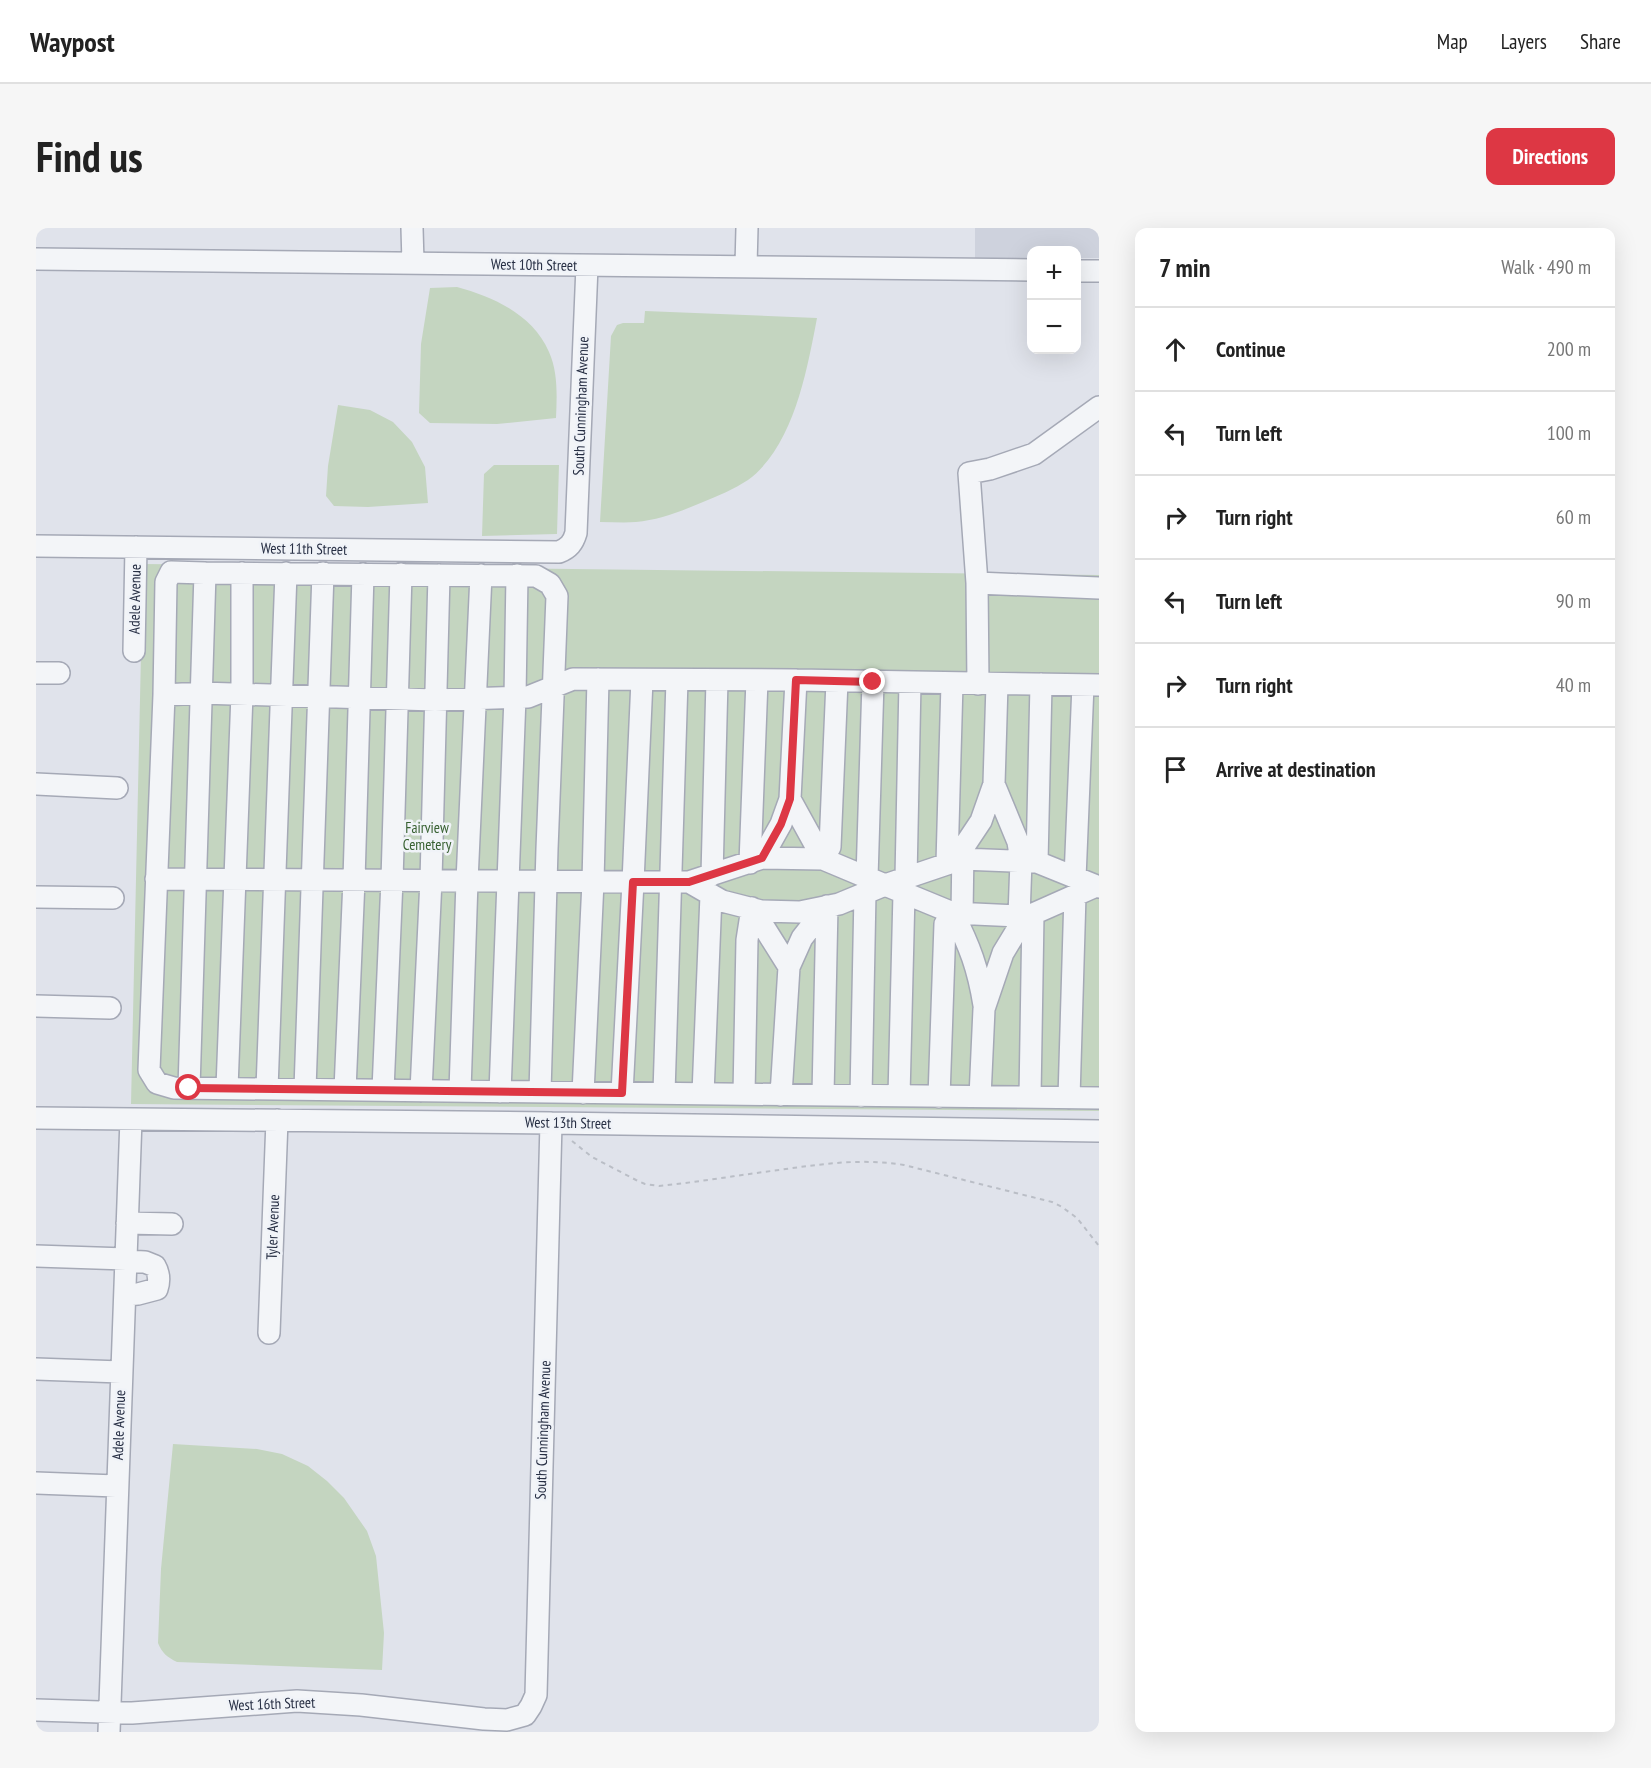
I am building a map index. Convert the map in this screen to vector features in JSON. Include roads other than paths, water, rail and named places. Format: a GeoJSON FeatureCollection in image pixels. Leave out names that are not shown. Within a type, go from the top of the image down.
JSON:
{"type":"FeatureCollection","features":[{"type":"Feature","properties":{"kind":"street"},"geometry":{"type":"LineString","coordinates":[[412,228],[413,263]]}},
{"type":"Feature","properties":{"kind":"street"},"geometry":{"type":"LineString","coordinates":[[746,267],[747,228]]}},
{"type":"Feature","properties":{"kind":"street","name":"West 10th Street"},"geometry":{"type":"LineString","coordinates":[[36,259],[1027,270]]}},
{"type":"Feature","properties":{"kind":"street","name":"South Cunningham Avenue"},"geometry":{"type":"LineString","coordinates":[[571,546],[576,533],[587,266]]}},
{"type":"Feature","properties":{"kind":"street"},"geometry":{"type":"LineString","coordinates":[[1081,271],[1099,271]]}},
{"type":"Feature","properties":{"kind":"street"},"geometry":{"type":"LineString","coordinates":[[1029,862],[1018,842],[994,784],[969,473],[990,469],[1034,454],[1099,407]]}},
{"type":"Feature","properties":{"kind":"street","name":"West 11th Street"},"geometry":{"type":"LineString","coordinates":[[36,546],[559,552],[571,546]]}},
{"type":"Feature","properties":{"kind":"street","name":"Adele Avenue"},"geometry":{"type":"LineString","coordinates":[[134,651],[136,547]]}},
{"type":"Feature","properties":{"kind":"street"},"geometry":{"type":"LineString","coordinates":[[540,1092],[557,596],[550,584],[536,576],[171,572],[166,582],[164,695],[149,1070],[157,1083],[174,1088],[1030,1098],[1099,1098]]}},
{"type":"Feature","properties":{"kind":"street"},"geometry":{"type":"LineString","coordinates":[[189,1088],[205,573]]}},
{"type":"Feature","properties":{"kind":"street"},"geometry":{"type":"LineString","coordinates":[[227,1088],[242,694],[242,573]]}},
{"type":"Feature","properties":{"kind":"street"},"geometry":{"type":"LineString","coordinates":[[267,1089],[286,573]]}},
{"type":"Feature","properties":{"kind":"street"},"geometry":{"type":"LineString","coordinates":[[305,1089],[323,573]]}},
{"type":"Feature","properties":{"kind":"street"},"geometry":{"type":"LineString","coordinates":[[345,1090],[363,574]]}},
{"type":"Feature","properties":{"kind":"street"},"geometry":{"type":"LineString","coordinates":[[382,1090],[392,880],[401,574]]}},
{"type":"Feature","properties":{"kind":"street"},"geometry":{"type":"LineString","coordinates":[[421,1091],[431,880],[439,575]]}},
{"type":"Feature","properties":{"kind":"street"},"geometry":{"type":"LineString","coordinates":[[460,1091],[481,575]]}},
{"type":"Feature","properties":{"kind":"street"},"geometry":{"type":"LineString","coordinates":[[500,1092],[515,698],[517,576]]}},
{"type":"Feature","properties":{"kind":"street"},"geometry":{"type":"LineString","coordinates":[[977,583],[1099,588]]}},
{"type":"Feature","properties":{"kind":"street"},"geometry":{"type":"LineString","coordinates":[[36,673],[59,673]]}},
{"type":"Feature","properties":{"kind":"street"},"geometry":{"type":"LineString","coordinates":[[164,695],[201,693],[435,700],[528,698],[573,679],[1091,685],[1075,886],[1069,1098]]}},
{"type":"Feature","properties":{"kind":"street"},"geometry":{"type":"LineString","coordinates":[[583,1092],[593,882],[598,679]]}},
{"type":"Feature","properties":{"kind":"street"},"geometry":{"type":"LineString","coordinates":[[622,1093],[642,680]]}},
{"type":"Feature","properties":{"kind":"street"},"geometry":{"type":"LineString","coordinates":[[664,1094],[680,882],[677,680]]}},
{"type":"Feature","properties":{"kind":"street"},"geometry":{"type":"LineString","coordinates":[[703,1094],[712,885],[717,680]]}},
{"type":"Feature","properties":{"kind":"street"},"geometry":{"type":"LineString","coordinates":[[756,861],[757,680]]}},
{"type":"Feature","properties":{"kind":"street"},"geometry":{"type":"LineString","coordinates":[[756,861],[781,824],[790,799],[796,680]]}},
{"type":"Feature","properties":{"kind":"street"},"geometry":{"type":"LineString","coordinates":[[824,859],[830,847],[837,681]]}},
{"type":"Feature","properties":{"kind":"street"},"geometry":{"type":"LineString","coordinates":[[873,682],[899,1096]]}},
{"type":"Feature","properties":{"kind":"street"},"geometry":{"type":"LineString","coordinates":[[861,1096],[910,682]]}},
{"type":"Feature","properties":{"kind":"street"},"geometry":{"type":"LineString","coordinates":[[952,683],[954,861],[957,914],[979,976],[984,1009],[980,1097]]}},
{"type":"Feature","properties":{"kind":"street"},"geometry":{"type":"LineString","coordinates":[[1030,1098],[1026,915],[1041,684]]}},
{"type":"Feature","properties":{"kind":"street"},"geometry":{"type":"LineString","coordinates":[[36,784],[117,788]]}},
{"type":"Feature","properties":{"kind":"street"},"geometry":{"type":"LineString","coordinates":[[954,861],[981,821],[994,784]]}},
{"type":"Feature","properties":{"kind":"street"},"geometry":{"type":"LineString","coordinates":[[790,799],[824,859]]}},
{"type":"Feature","properties":{"kind":"street"},"geometry":{"type":"LineString","coordinates":[[156,879],[680,882],[712,885],[756,861],[824,859],[957,914],[1026,915]]}},
{"type":"Feature","properties":{"kind":"street"},"geometry":{"type":"LineString","coordinates":[[712,885],[722,901],[761,911],[800,912],[839,904],[954,861],[1029,862],[1075,886],[1097,887]]}},
{"type":"Feature","properties":{"kind":"street"},"geometry":{"type":"LineString","coordinates":[[984,1009],[1003,953],[1026,915],[1075,886]]}},
{"type":"Feature","properties":{"kind":"street"},"geometry":{"type":"LineString","coordinates":[[36,897],[113,898]]}},
{"type":"Feature","properties":{"kind":"street"},"geometry":{"type":"LineString","coordinates":[[781,1095],[789,968],[801,938],[827,906]]}},
{"type":"Feature","properties":{"kind":"street"},"geometry":{"type":"LineString","coordinates":[[824,1095],[827,906]]}},
{"type":"Feature","properties":{"kind":"street"},"geometry":{"type":"LineString","coordinates":[[752,908],[789,968]]}},
{"type":"Feature","properties":{"kind":"street"},"geometry":{"type":"LineString","coordinates":[[744,1094],[747,940],[752,908]]}},
{"type":"Feature","properties":{"kind":"street"},"geometry":{"type":"LineString","coordinates":[[939,1096],[945,924],[957,914]]}},
{"type":"Feature","properties":{"kind":"street"},"geometry":{"type":"LineString","coordinates":[[36,1006],[110,1008]]}},
{"type":"Feature","properties":{"kind":"street","name":"West 13th Street"},"geometry":{"type":"LineString","coordinates":[[36,1118],[277,1120],[551,1127],[1099,1131]]}},
{"type":"Feature","properties":{"kind":"street","name":"Adele Avenue"},"geometry":{"type":"LineString","coordinates":[[109,1722],[131,1119]]}},
{"type":"Feature","properties":{"kind":"street","name":"Tyler Avenue"},"geometry":{"type":"LineString","coordinates":[[269,1333],[277,1120]]}},
{"type":"Feature","properties":{"kind":"street","name":"South Cunningham Avenue"},"geometry":{"type":"LineString","coordinates":[[507,1720],[525,1715],[536,1695],[551,1127]]}},
{"type":"Feature","properties":{"kind":"street"},"geometry":{"type":"LineString","coordinates":[[127,1223],[172,1224]]}},
{"type":"Feature","properties":{"kind":"street"},"geometry":{"type":"LineString","coordinates":[[36,1256],[126,1260],[145,1262],[155,1266],[159,1283],[157,1289],[124,1295]]}},
{"type":"Feature","properties":{"kind":"street"},"geometry":{"type":"LineString","coordinates":[[36,1369],[121,1372]]}},
{"type":"Feature","properties":{"kind":"street"},"geometry":{"type":"LineString","coordinates":[[36,1484],[116,1486]]}},
{"type":"Feature","properties":{"kind":"street","name":"West 16th Street"},"geometry":{"type":"LineString","coordinates":[[36,1710],[109,1722],[150,1712],[297,1701],[345,1703],[507,1720]]}},
{"type":"Feature","properties":{"kind":"park label","name":"Fairview Cemetery"},"geometry":{"type":"Point","coordinates":[427,836]}}]}
